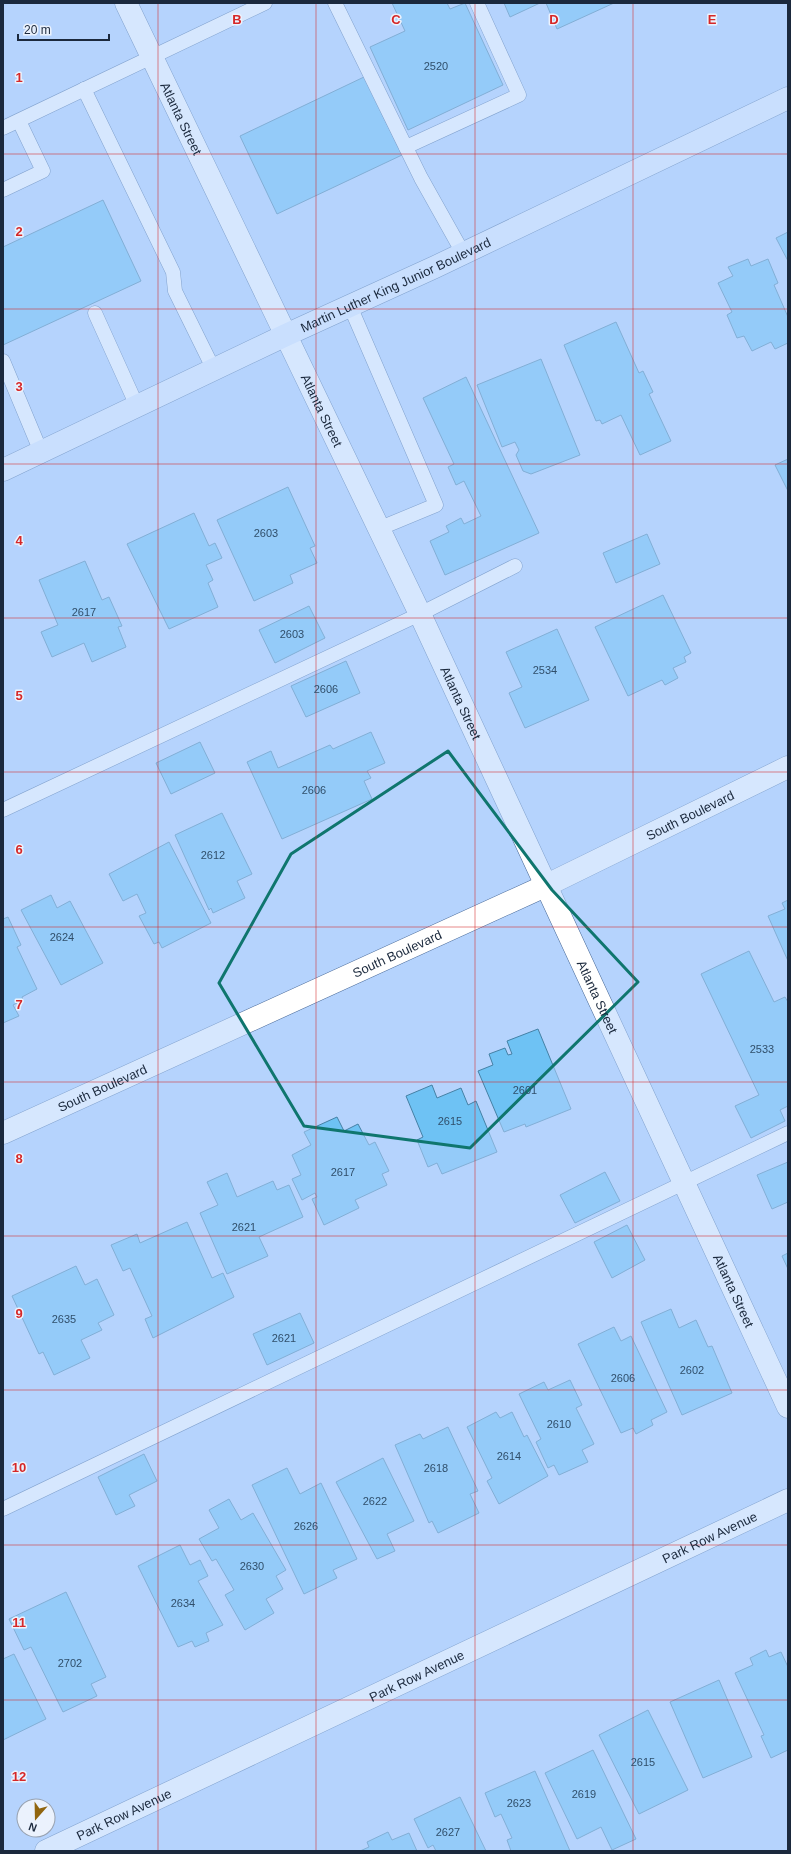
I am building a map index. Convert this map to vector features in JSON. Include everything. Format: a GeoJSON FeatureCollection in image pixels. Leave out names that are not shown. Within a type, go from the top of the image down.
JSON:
{"type":"FeatureCollection","features":[{"type":"Feature","properties":{"kind":"main road","name":"Martin Luther King Junior Boulevard"},"geometry":{"type":"LineString","coordinates":[[3,470],[788,98]]}},
{"type":"Feature","properties":{"kind":"street","name":"Atlanta Street"},"geometry":{"type":"LineString","coordinates":[[126,3],[420,614],[788,1407]]}},
{"type":"Feature","properties":{"kind":"street","name":"South Boulevard"},"geometry":{"type":"LineString","coordinates":[[3,1134],[545,886],[788,767]]}},
{"type":"Feature","properties":{"kind":"street","name":"Park Row Avenue"},"geometry":{"type":"LineString","coordinates":[[46,1851],[788,1500]]}},
{"type":"Feature","properties":{"kind":"lane"},"geometry":{"type":"LineString","coordinates":[[3,128],[265,3]]}},
{"type":"Feature","properties":{"kind":"lane"},"geometry":{"type":"LineString","coordinates":[[335,3],[421,178],[463,252]]}},
{"type":"Feature","properties":{"kind":"lane"},"geometry":{"type":"LineString","coordinates":[[406,147],[518,95],[477,3]]}},
{"type":"Feature","properties":{"kind":"lane"},"geometry":{"type":"LineString","coordinates":[[84,90],[173,272],[175,291],[214,370]]}},
{"type":"Feature","properties":{"kind":"lane"},"geometry":{"type":"LineString","coordinates":[[3,190],[43,171],[18,121]]}},
{"type":"Feature","properties":{"kind":"lane"},"geometry":{"type":"LineString","coordinates":[[350,306],[436,505],[378,529]]}},
{"type":"Feature","properties":{"kind":"lane"},"geometry":{"type":"LineString","coordinates":[[95,313],[137,406]]}},
{"type":"Feature","properties":{"kind":"lane"},"geometry":{"type":"LineString","coordinates":[[3,361],[41,452]]}},
{"type":"Feature","properties":{"kind":"lane"},"geometry":{"type":"LineString","coordinates":[[3,810],[420,614],[514,566]]}},
{"type":"Feature","properties":{"kind":"lane"},"geometry":{"type":"LineString","coordinates":[[3,1508],[788,1133]]}},
{"type":"Feature","properties":{"kind":"highlighted area"},"geometry":{"type":"Polygon","coordinates":[[[448,751],[552,890],[638,982],[470,1148],[304,1126],[219,983],[291,854],[448,751]]]}},
{"type":"Feature","properties":{"kind":"building"},"geometry":{"type":"Polygon","coordinates":[[[392,3],[447,3],[450,9],[465,3],[503,85],[408,130],[370,47],[405,31],[392,3]]]}},
{"type":"Feature","properties":{"kind":"building"},"geometry":{"type":"Polygon","coordinates":[[[504,3],[540,3],[510,17],[504,3]]]}},
{"type":"Feature","properties":{"kind":"building"},"geometry":{"type":"Polygon","coordinates":[[[546,3],[614,3],[557,29],[546,3]]]}},
{"type":"Feature","properties":{"kind":"building"},"geometry":{"type":"Polygon","coordinates":[[[364,77],[402,155],[277,214],[240,136],[364,77]]]}},
{"type":"Feature","properties":{"kind":"building"},"geometry":{"type":"Polygon","coordinates":[[[103,200],[141,281],[3,345],[3,247],[103,200]]]}},
{"type":"Feature","properties":{"kind":"building"},"geometry":{"type":"Polygon","coordinates":[[[788,232],[788,261],[776,238],[788,232]]]}},
{"type":"Feature","properties":{"kind":"building"},"geometry":{"type":"Polygon","coordinates":[[[748,259],[751,266],[768,259],[778,283],[774,285],[788,317],[788,343],[775,349],[771,342],[752,351],[744,336],[737,338],[727,315],[732,312],[718,283],[733,276],[728,267],[748,259]]]}},
{"type":"Feature","properties":{"kind":"building"},"geometry":{"type":"Polygon","coordinates":[[[616,322],[639,373],[643,371],[653,392],[649,394],[671,441],[640,455],[621,415],[602,424],[600,420],[596,421],[564,345],[616,322]]]}},
{"type":"Feature","properties":{"kind":"building"},"geometry":{"type":"Polygon","coordinates":[[[541,359],[580,455],[531,474],[523,471],[516,455],[519,450],[515,442],[502,447],[477,385],[541,359]]]}},
{"type":"Feature","properties":{"kind":"building"},"geometry":{"type":"Polygon","coordinates":[[[466,377],[539,533],[445,575],[430,541],[449,532],[446,526],[461,518],[464,524],[481,516],[464,481],[456,485],[448,467],[454,464],[423,398],[466,377]]]}},
{"type":"Feature","properties":{"kind":"building"},"geometry":{"type":"Polygon","coordinates":[[[788,459],[788,491],[775,465],[788,459]]]}},
{"type":"Feature","properties":{"kind":"building"},"geometry":{"type":"Polygon","coordinates":[[[288,487],[315,546],[310,548],[317,563],[290,575],[293,583],[254,601],[217,520],[288,487]]]}},
{"type":"Feature","properties":{"kind":"building"},"geometry":{"type":"Polygon","coordinates":[[[194,513],[209,546],[215,543],[222,558],[206,565],[213,580],[208,583],[218,607],[169,629],[127,544],[194,513]]]}},
{"type":"Feature","properties":{"kind":"building"},"geometry":{"type":"Polygon","coordinates":[[[647,534],[660,564],[616,583],[603,553],[647,534]]]}},
{"type":"Feature","properties":{"kind":"building"},"geometry":{"type":"Polygon","coordinates":[[[85,561],[102,600],[109,597],[122,626],[118,627],[126,647],[92,662],[84,643],[52,657],[41,632],[58,625],[39,580],[85,561]]]}},
{"type":"Feature","properties":{"kind":"building"},"geometry":{"type":"Polygon","coordinates":[[[663,595],[691,653],[684,657],[686,662],[673,668],[678,678],[665,685],[662,680],[628,696],[595,627],[663,595]]]}},
{"type":"Feature","properties":{"kind":"building"},"geometry":{"type":"Polygon","coordinates":[[[309,606],[325,638],[275,663],[259,630],[309,606]]]}},
{"type":"Feature","properties":{"kind":"building"},"geometry":{"type":"Polygon","coordinates":[[[557,629],[589,700],[525,728],[509,693],[522,687],[506,652],[557,629]]]}},
{"type":"Feature","properties":{"kind":"building"},"geometry":{"type":"Polygon","coordinates":[[[346,661],[360,693],[306,717],[291,686],[346,661]]]}},
{"type":"Feature","properties":{"kind":"building"},"geometry":{"type":"Polygon","coordinates":[[[371,732],[385,763],[367,771],[371,778],[364,781],[372,799],[282,839],[247,762],[271,751],[278,768],[330,745],[333,749],[371,732]]]}},
{"type":"Feature","properties":{"kind":"building"},"geometry":{"type":"Polygon","coordinates":[[[200,742],[215,773],[171,794],[156,763],[200,742]]]}},
{"type":"Feature","properties":{"kind":"building"},"geometry":{"type":"Polygon","coordinates":[[[222,813],[252,874],[237,881],[245,898],[213,913],[211,908],[209,910],[175,835],[222,813]]]}},
{"type":"Feature","properties":{"kind":"building"},"geometry":{"type":"Polygon","coordinates":[[[169,842],[211,923],[162,948],[159,942],[154,944],[139,916],[146,913],[137,894],[123,901],[109,874],[169,842]]]}},
{"type":"Feature","properties":{"kind":"building"},"geometry":{"type":"Polygon","coordinates":[[[51,895],[57,908],[70,901],[103,963],[61,985],[21,910],[51,895]]]}},
{"type":"Feature","properties":{"kind":"building"},"geometry":{"type":"Polygon","coordinates":[[[788,900],[788,961],[768,916],[785,909],[782,903],[788,900]]]}},
{"type":"Feature","properties":{"kind":"building"},"geometry":{"type":"Polygon","coordinates":[[[8,917],[21,945],[17,947],[37,989],[22,997],[23,1000],[13,1005],[19,1016],[3,1023],[3,919],[8,917]]]}},
{"type":"Feature","properties":{"kind":"building"},"geometry":{"type":"Polygon","coordinates":[[[749,951],[774,1002],[785,997],[788,1002],[788,1106],[780,1110],[785,1121],[751,1138],[735,1106],[759,1095],[701,974],[749,951]]]}},
{"type":"Feature","properties":{"kind":"building"},"geometry":{"type":"Polygon","coordinates":[[[538,1029],[571,1109],[526,1127],[525,1124],[504,1132],[478,1071],[493,1065],[489,1054],[505,1048],[508,1055],[512,1054],[507,1041],[538,1029]]]}},
{"type":"Feature","properties":{"kind":"building"},"geometry":{"type":"Polygon","coordinates":[[[432,1085],[437,1098],[461,1088],[468,1105],[476,1101],[497,1152],[442,1174],[437,1163],[428,1167],[417,1140],[423,1137],[406,1096],[432,1085]]]}},
{"type":"Feature","properties":{"kind":"building"},"geometry":{"type":"Polygon","coordinates":[[[337,1117],[344,1131],[358,1124],[369,1145],[375,1142],[389,1171],[382,1174],[387,1185],[355,1200],[359,1208],[324,1225],[312,1199],[317,1197],[315,1193],[302,1200],[292,1179],[301,1175],[292,1155],[311,1145],[304,1132],[337,1117]]]}},
{"type":"Feature","properties":{"kind":"building"},"geometry":{"type":"Polygon","coordinates":[[[788,1162],[788,1202],[772,1209],[757,1175],[788,1162]]]}},
{"type":"Feature","properties":{"kind":"building"},"geometry":{"type":"Polygon","coordinates":[[[605,1172],[620,1201],[575,1223],[560,1195],[605,1172]]]}},
{"type":"Feature","properties":{"kind":"building"},"geometry":{"type":"Polygon","coordinates":[[[227,1173],[237,1197],[273,1181],[277,1190],[289,1185],[303,1217],[259,1237],[268,1256],[227,1274],[200,1213],[218,1205],[207,1182],[227,1173]]]}},
{"type":"Feature","properties":{"kind":"building"},"geometry":{"type":"Polygon","coordinates":[[[187,1222],[212,1278],[223,1273],[234,1297],[153,1338],[145,1319],[152,1316],[130,1268],[123,1271],[111,1245],[137,1234],[140,1243],[187,1222]]]}},
{"type":"Feature","properties":{"kind":"building"},"geometry":{"type":"Polygon","coordinates":[[[627,1225],[645,1260],[612,1278],[594,1242],[627,1225]]]}},
{"type":"Feature","properties":{"kind":"building"},"geometry":{"type":"Polygon","coordinates":[[[788,1253],[788,1269],[782,1256],[788,1253]]]}},
{"type":"Feature","properties":{"kind":"building"},"geometry":{"type":"Polygon","coordinates":[[[76,1266],[85,1285],[97,1279],[114,1315],[98,1323],[102,1330],[81,1340],[90,1358],[54,1375],[43,1352],[39,1354],[12,1296],[76,1266]]]}},
{"type":"Feature","properties":{"kind":"building"},"geometry":{"type":"Polygon","coordinates":[[[671,1309],[679,1328],[696,1320],[708,1347],[712,1346],[732,1393],[682,1415],[641,1322],[671,1309]]]}},
{"type":"Feature","properties":{"kind":"building"},"geometry":{"type":"Polygon","coordinates":[[[300,1313],[314,1343],[267,1365],[253,1334],[300,1313]]]}},
{"type":"Feature","properties":{"kind":"building"},"geometry":{"type":"Polygon","coordinates":[[[614,1327],[621,1341],[631,1336],[667,1412],[651,1420],[653,1425],[636,1434],[633,1428],[621,1433],[578,1344],[614,1327]]]}},
{"type":"Feature","properties":{"kind":"building"},"geometry":{"type":"Polygon","coordinates":[[[570,1380],[582,1405],[576,1408],[594,1444],[582,1450],[588,1462],[559,1475],[554,1465],[548,1468],[536,1442],[541,1439],[519,1394],[544,1382],[548,1390],[570,1380]]]}},
{"type":"Feature","properties":{"kind":"building"},"geometry":{"type":"Polygon","coordinates":[[[496,1412],[500,1418],[512,1412],[524,1437],[527,1435],[548,1476],[499,1504],[487,1481],[492,1478],[467,1427],[496,1412]]]}},
{"type":"Feature","properties":{"kind":"building"},"geometry":{"type":"Polygon","coordinates":[[[448,1427],[478,1491],[470,1494],[479,1513],[438,1533],[432,1521],[429,1523],[395,1445],[420,1434],[423,1439],[448,1427]]]}},
{"type":"Feature","properties":{"kind":"building"},"geometry":{"type":"Polygon","coordinates":[[[144,1454],[157,1481],[129,1495],[135,1506],[116,1515],[98,1477],[144,1454]]]}},
{"type":"Feature","properties":{"kind":"building"},"geometry":{"type":"Polygon","coordinates":[[[383,1458],[414,1521],[387,1534],[395,1551],[377,1559],[336,1482],[383,1458]]]}},
{"type":"Feature","properties":{"kind":"building"},"geometry":{"type":"Polygon","coordinates":[[[287,1468],[300,1494],[321,1483],[357,1559],[333,1570],[337,1578],[304,1594],[252,1485],[287,1468]]]}},
{"type":"Feature","properties":{"kind":"building"},"geometry":{"type":"Polygon","coordinates":[[[229,1499],[241,1520],[253,1513],[286,1570],[276,1576],[283,1589],[266,1599],[274,1613],[245,1630],[225,1595],[234,1590],[216,1559],[212,1561],[199,1539],[219,1528],[209,1510],[229,1499]]]}},
{"type":"Feature","properties":{"kind":"building"},"geometry":{"type":"Polygon","coordinates":[[[180,1545],[190,1565],[200,1560],[208,1576],[198,1581],[223,1625],[206,1633],[209,1641],[195,1647],[192,1641],[178,1647],[138,1566],[180,1545]]]}},
{"type":"Feature","properties":{"kind":"building"},"geometry":{"type":"Polygon","coordinates":[[[66,1592],[106,1677],[91,1684],[97,1696],[63,1712],[31,1647],[24,1650],[9,1619],[66,1592]]]}},
{"type":"Feature","properties":{"kind":"building"},"geometry":{"type":"Polygon","coordinates":[[[766,1650],[769,1657],[781,1652],[788,1667],[788,1750],[771,1758],[761,1736],[764,1735],[735,1673],[753,1665],[750,1658],[766,1650]]]}},
{"type":"Feature","properties":{"kind":"building"},"geometry":{"type":"Polygon","coordinates":[[[14,1654],[46,1719],[3,1740],[3,1659],[14,1654]]]}},
{"type":"Feature","properties":{"kind":"building"},"geometry":{"type":"Polygon","coordinates":[[[719,1680],[752,1757],[703,1778],[670,1702],[719,1680]]]}},
{"type":"Feature","properties":{"kind":"building"},"geometry":{"type":"Polygon","coordinates":[[[648,1710],[688,1790],[639,1814],[599,1735],[648,1710]]]}},
{"type":"Feature","properties":{"kind":"building"},"geometry":{"type":"Polygon","coordinates":[[[593,1750],[636,1839],[612,1850],[601,1827],[577,1839],[545,1773],[593,1750]]]}},
{"type":"Feature","properties":{"kind":"building"},"geometry":{"type":"Polygon","coordinates":[[[535,1771],[570,1851],[511,1851],[507,1840],[512,1838],[501,1814],[495,1817],[485,1793],[535,1771]]]}},
{"type":"Feature","properties":{"kind":"building"},"geometry":{"type":"Polygon","coordinates":[[[460,1797],[486,1851],[436,1851],[433,1845],[428,1848],[414,1819],[460,1797]]]}},
{"type":"Feature","properties":{"kind":"building"},"geometry":{"type":"Polygon","coordinates":[[[388,1832],[392,1840],[409,1833],[417,1851],[360,1851],[369,1847],[367,1842],[388,1832]]]}}]}
